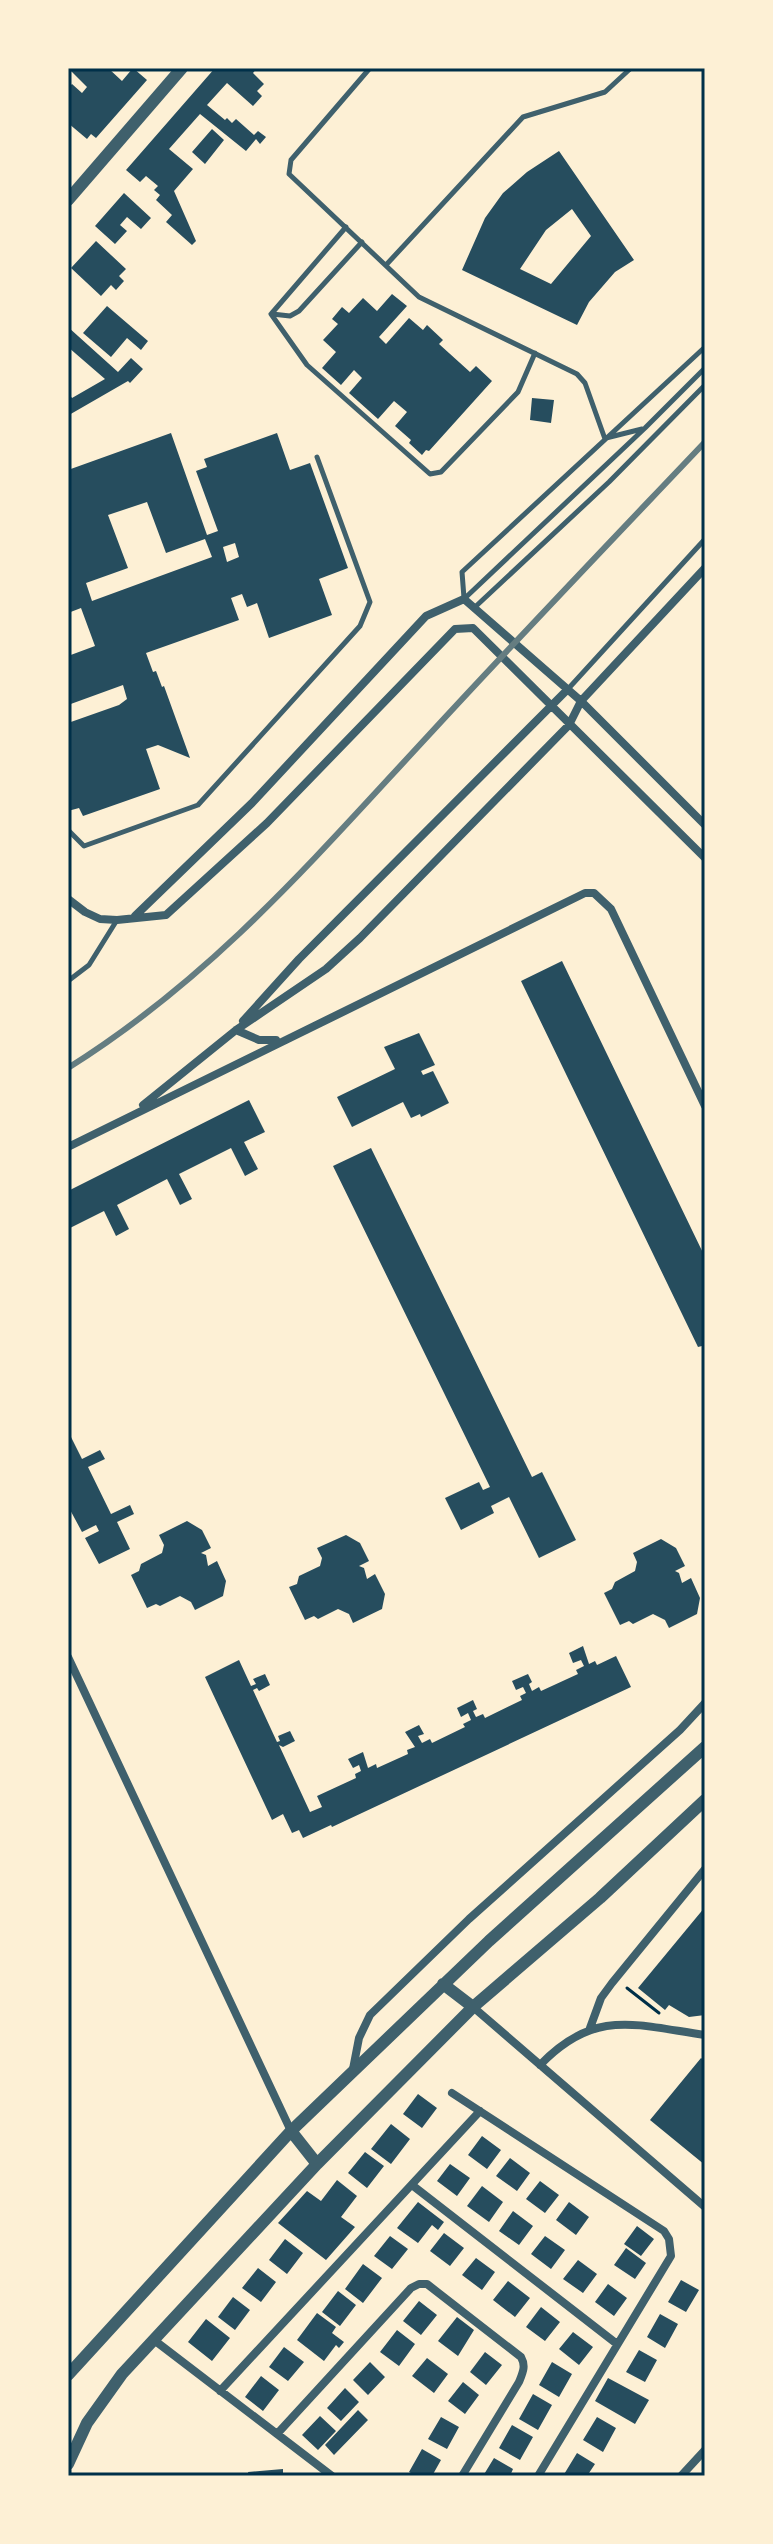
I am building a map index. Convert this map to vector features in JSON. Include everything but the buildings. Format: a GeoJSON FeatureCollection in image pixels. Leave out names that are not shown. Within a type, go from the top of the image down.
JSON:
{"type":"FeatureCollection","features":[{"type":"Feature","properties":{"kind":"street"},"geometry":{"type":"LineString","coordinates":[[68,200],[176,70]]}},
{"type":"Feature","properties":{"kind":"street"},"geometry":{"type":"LineString","coordinates":[[109,1127],[165,1089],[236,1030],[326,969],[349,948],[569,725],[581,701],[705,568]]}},
{"type":"Feature","properties":{"kind":"street"},"geometry":{"type":"LineString","coordinates":[[135,916],[252,803],[426,616],[464,599],[581,701],[705,825]]}},
{"type":"Feature","properties":{"kind":"street"},"geometry":{"type":"LineString","coordinates":[[68,899],[100,919],[166,915],[267,823],[455,629],[473,628],[705,858]]}},
{"type":"Feature","properties":{"kind":"street"},"geometry":{"type":"LineString","coordinates":[[236,1030],[299,959],[567,690]]}},
{"type":"Feature","properties":{"kind":"street"},"geometry":{"type":"LineString","coordinates":[[68,1147],[574,896],[594,893],[611,909],[705,1106]]}},
{"type":"Feature","properties":{"kind":"street"},"geometry":{"type":"LineString","coordinates":[[236,1030],[259,1040],[288,1038]]}},
{"type":"Feature","properties":{"kind":"street"},"geometry":{"type":"LineString","coordinates":[[68,1657],[291,2131],[317,2164]]}},
{"type":"Feature","properties":{"kind":"street"},"geometry":{"type":"LineString","coordinates":[[353,2071],[359,2038],[370,2015],[457,1930],[680,1730],[705,1703]]}},
{"type":"Feature","properties":{"kind":"street"},"geometry":{"type":"LineString","coordinates":[[68,2375],[291,2131],[443,1984],[705,1747]]}},
{"type":"Feature","properties":{"kind":"street"},"geometry":{"type":"LineString","coordinates":[[68,2464],[87,2423],[122,2374],[317,2164],[473,2007],[600,1898],[705,1800]]}},
{"type":"Feature","properties":{"kind":"street"},"geometry":{"type":"LineString","coordinates":[[590,2028],[601,1998],[705,1869]]}},
{"type":"Feature","properties":{"kind":"street"},"geometry":{"type":"LineString","coordinates":[[443,1984],[705,2207]]}},
{"type":"Feature","properties":{"kind":"street"},"geometry":{"type":"LineString","coordinates":[[540,2065],[555,2049],[590,2028],[630,2024],[705,2035]]}},
{"type":"Feature","properties":{"kind":"street"},"geometry":{"type":"LineString","coordinates":[[452,2093],[664,2231],[669,2239],[671,2256],[538,2476]]}},
{"type":"Feature","properties":{"kind":"street"},"geometry":{"type":"LineString","coordinates":[[220,2391],[480,2111]]}},
{"type":"Feature","properties":{"kind":"street"},"geometry":{"type":"LineString","coordinates":[[412,2185],[617,2344]]}},
{"type":"Feature","properties":{"kind":"street"},"geometry":{"type":"LineString","coordinates":[[277,2434],[411,2288],[427,2284],[524,2362],[519,2382],[462,2476]]}},
{"type":"Feature","properties":{"kind":"street"},"geometry":{"type":"LineString","coordinates":[[154,2340],[332,2476]]}},
{"type":"Feature","properties":{"kind":"street"},"geometry":{"type":"LineString","coordinates":[[681,2476],[705,2450]]}},
{"type":"Feature","properties":{"kind":"lane"},"geometry":{"type":"LineString","coordinates":[[370,68],[291,160],[289,174],[419,297],[577,374],[585,383],[605,439]]}},
{"type":"Feature","properties":{"kind":"lane"},"geometry":{"type":"LineString","coordinates":[[386,265],[523,117],[605,92],[631,68]]}},
{"type":"Feature","properties":{"kind":"lane"},"geometry":{"type":"LineString","coordinates":[[271,314],[346,227]]}},
{"type":"Feature","properties":{"kind":"lane"},"geometry":{"type":"LineString","coordinates":[[271,314],[290,316],[299,311],[362,242]]}},
{"type":"Feature","properties":{"kind":"lane"},"geometry":{"type":"LineString","coordinates":[[271,314],[307,365],[430,474],[441,472],[518,392],[535,353]]}},
{"type":"Feature","properties":{"kind":"lane"},"geometry":{"type":"LineString","coordinates":[[464,599],[462,572],[705,347]]}},
{"type":"Feature","properties":{"kind":"lane"},"geometry":{"type":"LineString","coordinates":[[464,599],[705,368]]}},
{"type":"Feature","properties":{"kind":"lane"},"geometry":{"type":"LineString","coordinates":[[474,608],[609,482],[705,385]]}},
{"type":"Feature","properties":{"kind":"lane"},"geometry":{"type":"LineString","coordinates":[[605,439],[645,428]]}},
{"type":"Feature","properties":{"kind":"lane"},"geometry":{"type":"LineString","coordinates":[[68,830],[84,846],[198,805],[360,626],[370,602],[317,457]]}},
{"type":"Feature","properties":{"kind":"lane"},"geometry":{"type":"LineString","coordinates":[[567,690],[705,539]]}},
{"type":"Feature","properties":{"kind":"lane"},"geometry":{"type":"LineString","coordinates":[[68,981],[89,965],[117,920]]}},
{"type":"Feature","properties":{"kind":"path"},"geometry":{"type":"LineString","coordinates":[[624,1986],[664,2016]]}},
{"type":"Feature","properties":{"kind":"railway"},"geometry":{"type":"LineString","coordinates":[[68,1068],[169,995],[259,915],[705,442]]}}]}
